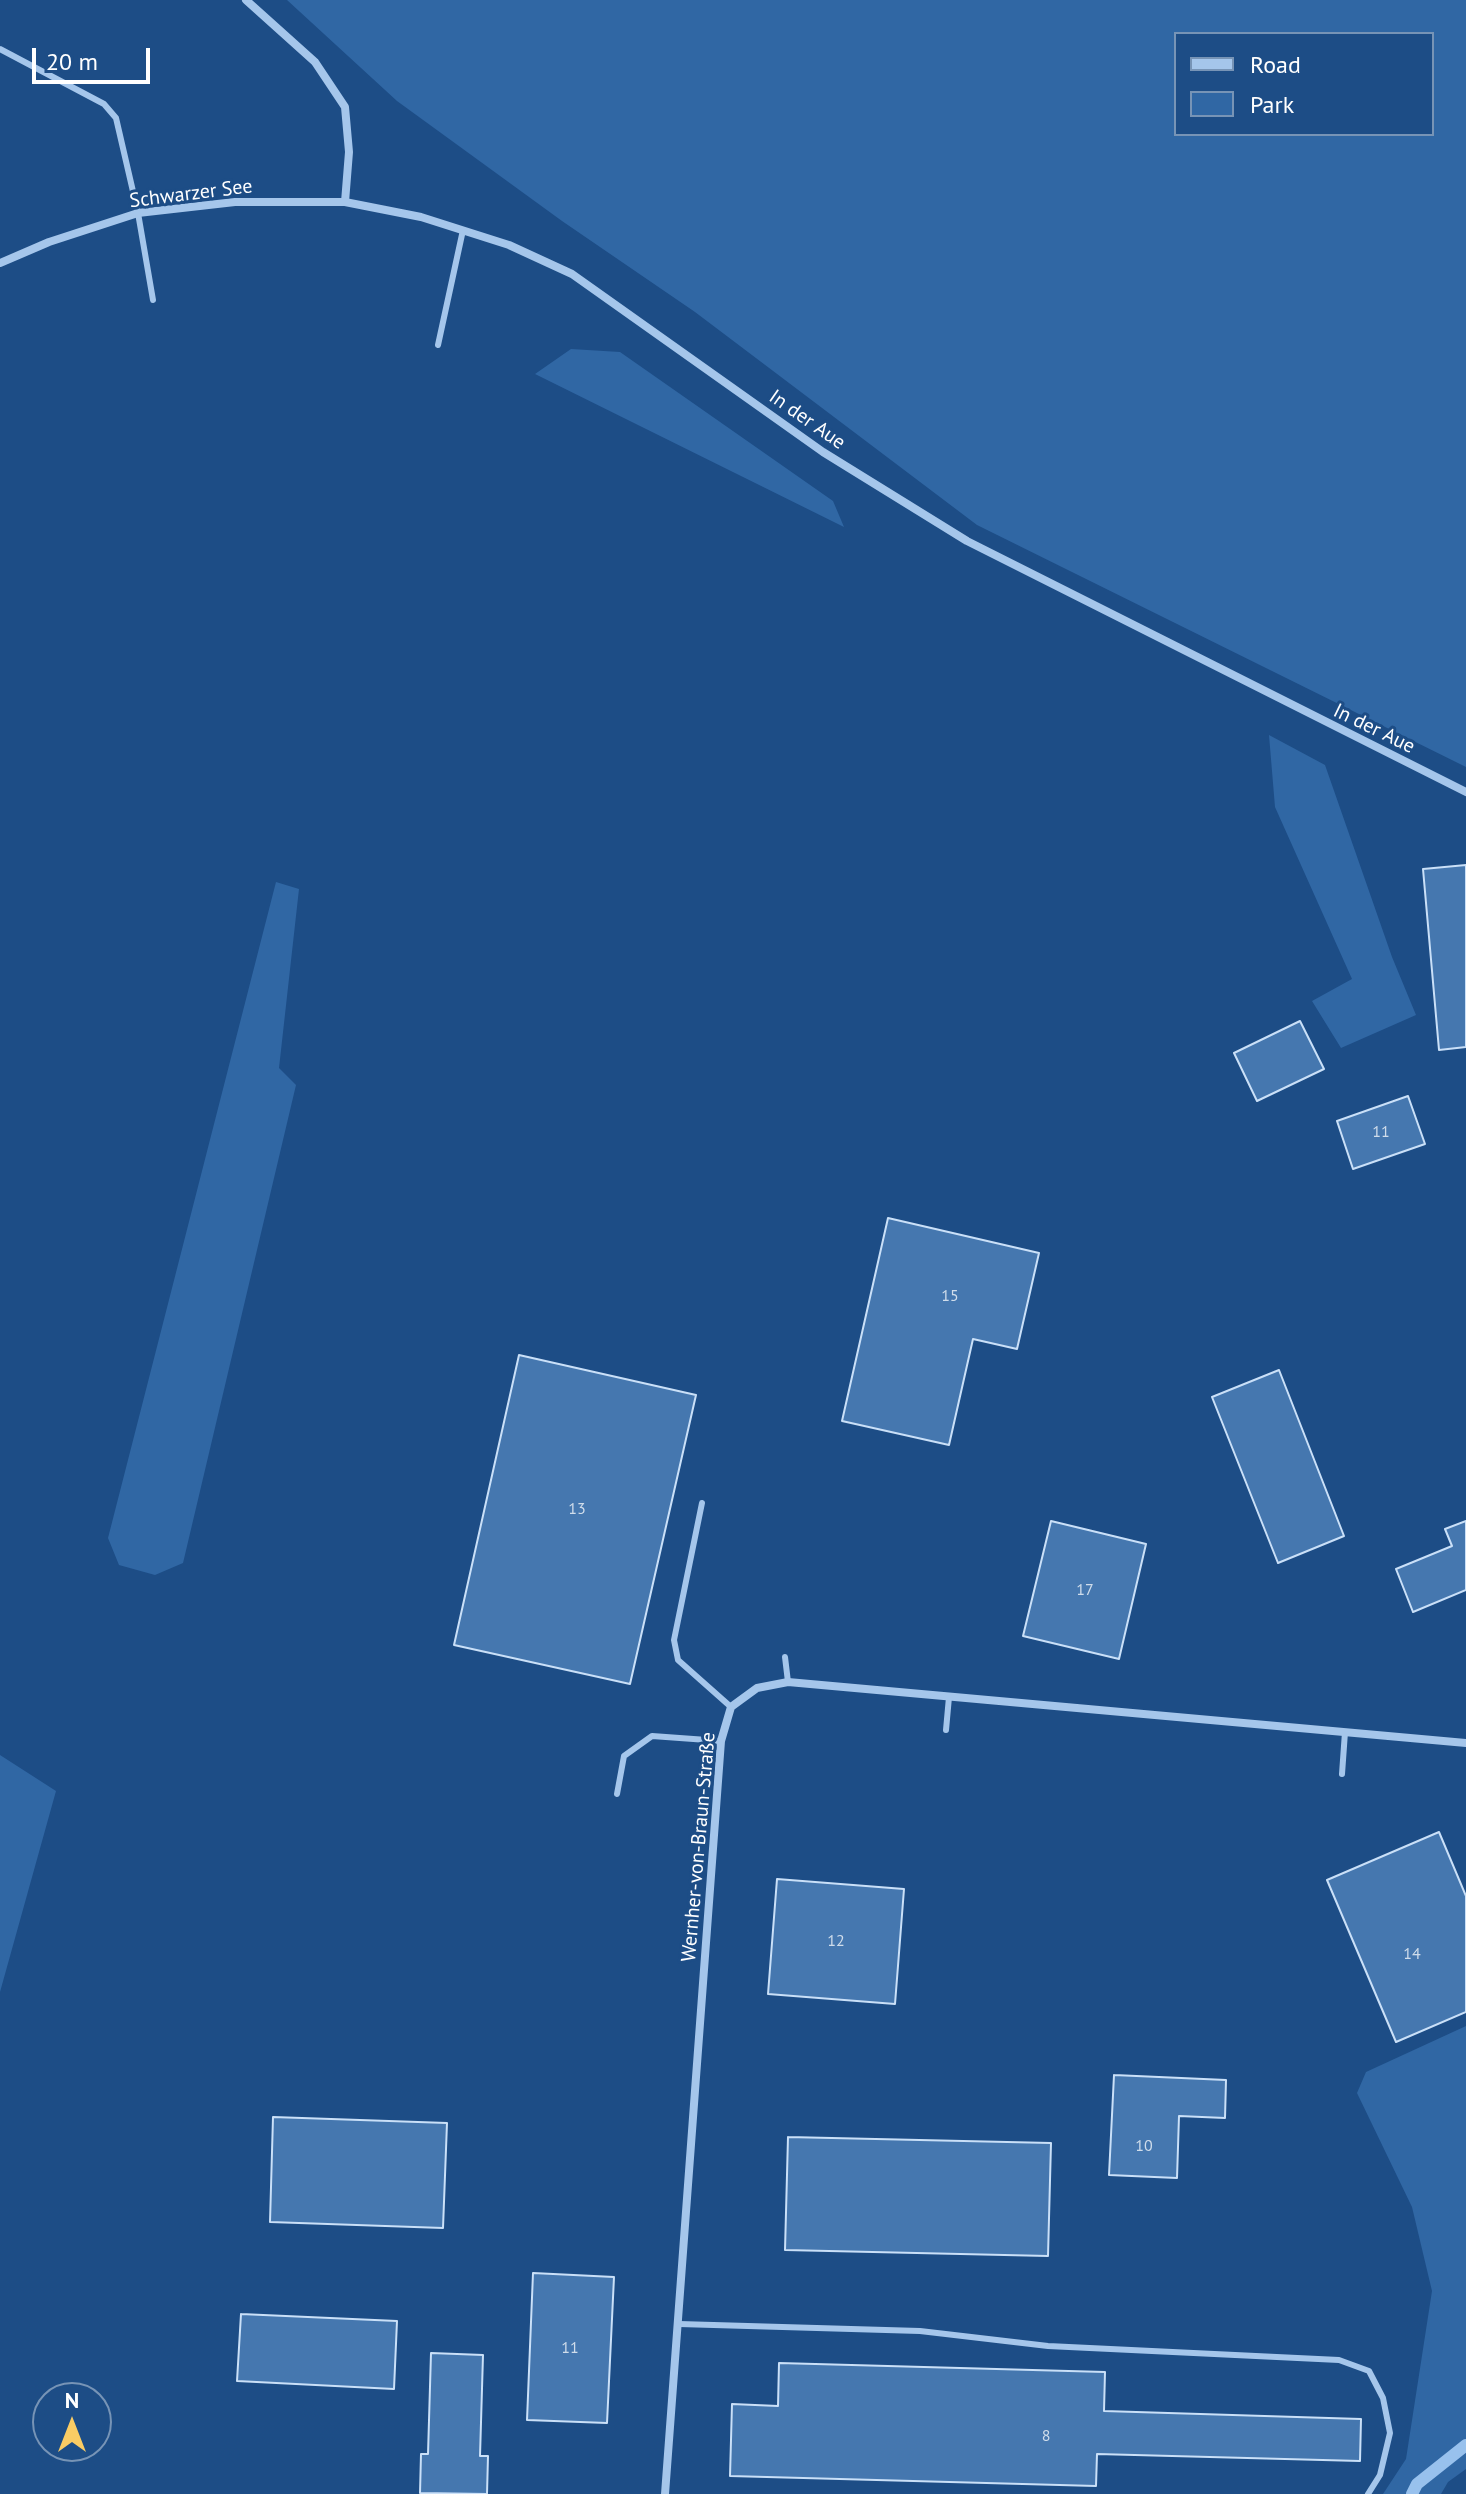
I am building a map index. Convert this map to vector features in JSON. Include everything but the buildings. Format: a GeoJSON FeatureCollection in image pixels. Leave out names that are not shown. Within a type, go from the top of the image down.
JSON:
{"type":"FeatureCollection","features":[{"type":"Feature","properties":{"kind":"street"},"geometry":{"type":"LineString","coordinates":[[246,0],[315,62],[345,107],[349,152],[345,202]]}},
{"type":"Feature","properties":{"kind":"street","name":"Schwarzer See"},"geometry":{"type":"LineString","coordinates":[[0,263],[49,242],[138,213],[235,202],[345,202]]}},
{"type":"Feature","properties":{"kind":"street","name":"In der Aue"},"geometry":{"type":"LineString","coordinates":[[345,202],[421,217],[463,230],[509,245],[572,274],[823,452],[967,541],[1466,792]]}},
{"type":"Feature","properties":{"kind":"street","name":"Wernher-von-Braun-Straße"},"geometry":{"type":"LineString","coordinates":[[665,2494],[721,1741],[731,1707],[757,1688],[788,1682],[1466,1743]]}},
{"type":"Feature","properties":{"kind":"lane"},"geometry":{"type":"LineString","coordinates":[[0,49],[104,104],[116,118],[138,213],[153,300]]}},
{"type":"Feature","properties":{"kind":"lane"},"geometry":{"type":"LineString","coordinates":[[438,345],[463,230]]}},
{"type":"Feature","properties":{"kind":"lane"},"geometry":{"type":"LineString","coordinates":[[702,1503],[674,1640],[678,1660],[731,1707]]}},
{"type":"Feature","properties":{"kind":"lane"},"geometry":{"type":"LineString","coordinates":[[785,1657],[788,1682]]}},
{"type":"Feature","properties":{"kind":"lane"},"geometry":{"type":"LineString","coordinates":[[946,1730],[949,1697]]}},
{"type":"Feature","properties":{"kind":"lane"},"geometry":{"type":"LineString","coordinates":[[1342,1774],[1345,1732]]}},
{"type":"Feature","properties":{"kind":"lane"},"geometry":{"type":"LineString","coordinates":[[617,1794],[624,1756],[652,1736],[721,1741]]}},
{"type":"Feature","properties":{"kind":"lane"},"geometry":{"type":"LineString","coordinates":[[679,2324],[920,2331],[1048,2346],[1339,2360],[1369,2371],[1383,2398],[1390,2433],[1380,2475],[1368,2494]]}},
{"type":"Feature","properties":{"kind":"green space"},"geometry":{"type":"Polygon","coordinates":[[[287,0],[1466,0],[1466,767],[977,525],[695,312],[562,221],[397,101],[287,0]]]}},
{"type":"Feature","properties":{"kind":"green space"},"geometry":{"type":"Polygon","coordinates":[[[571,349],[620,352],[833,501],[844,527],[535,374],[571,349]]]}},
{"type":"Feature","properties":{"kind":"green space"},"geometry":{"type":"Polygon","coordinates":[[[1269,735],[1325,765],[1392,957],[1416,1015],[1341,1048],[1312,1001],[1352,979],[1275,807],[1269,735]]]}},
{"type":"Feature","properties":{"kind":"green space"},"geometry":{"type":"Polygon","coordinates":[[[276,882],[299,889],[279,1068],[296,1085],[183,1563],[155,1575],[119,1565],[108,1538],[276,882]]]}},
{"type":"Feature","properties":{"kind":"green space"},"geometry":{"type":"Polygon","coordinates":[[[0,1755],[56,1791],[0,1992],[0,1755]]]}},
{"type":"Feature","properties":{"kind":"green space"},"geometry":{"type":"Polygon","coordinates":[[[1466,2026],[1466,2469],[1448,2482],[1441,2494],[1383,2494],[1406,2459],[1432,2291],[1412,2207],[1357,2093],[1366,2072],[1466,2026]]]}},
{"type":"Feature","properties":{"kind":"waterway"},"geometry":{"type":"LineString","coordinates":[[1412,2494],[1417,2484],[1466,2445]]}}]}
